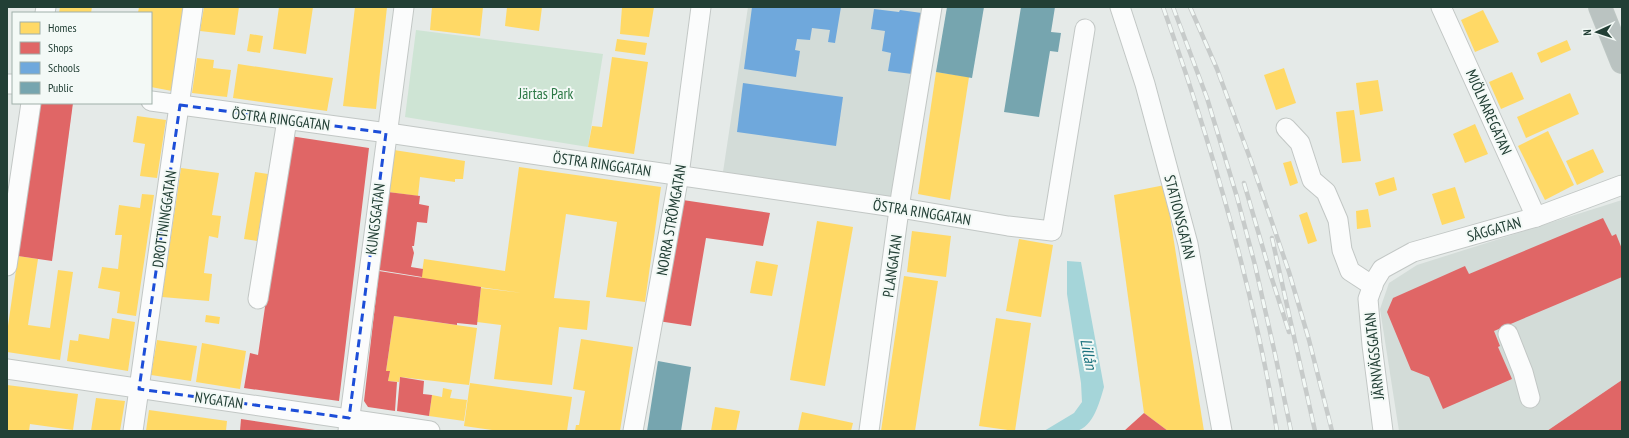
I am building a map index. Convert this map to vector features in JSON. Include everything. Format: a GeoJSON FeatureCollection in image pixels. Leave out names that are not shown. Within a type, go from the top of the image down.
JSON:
{"type":"FeatureCollection","features":[{"type":"Feature","properties":{"kind":"highway"},"geometry":{"type":"LineString","coordinates":[[1600,7],[1622,62]]}},
{"type":"Feature","properties":{"kind":"street","name":"DROTTNINGGATAN"},"geometry":{"type":"LineString","coordinates":[[133,431],[193,7]]}},
{"type":"Feature","properties":{"kind":"street","name":"KUNGSGATAN"},"geometry":{"type":"LineString","coordinates":[[349,425],[386,133],[404,7]]}},
{"type":"Feature","properties":{"kind":"street","name":"NORRA STRÖMGATAN"},"geometry":{"type":"LineString","coordinates":[[633,431],[679,175],[701,7]]}},
{"type":"Feature","properties":{"kind":"street","name":"PLANGATAN"},"geometry":{"type":"LineString","coordinates":[[869,431],[901,208],[901,195],[932,7]]}},
{"type":"Feature","properties":{"kind":"street","name":"STATIONSGATAN"},"geometry":{"type":"LineString","coordinates":[[1120,7],[1145,84],[1188,244],[1222,431]]}},
{"type":"Feature","properties":{"kind":"street","name":"MJÖLNAREGATAN"},"geometry":{"type":"LineString","coordinates":[[1441,7],[1536,217]]}},
{"type":"Feature","properties":{"kind":"street","name":"ÖSTRA RINGGATAN"},"geometry":{"type":"LineString","coordinates":[[152,101],[679,175],[901,208],[1008,226],[1052,231],[1085,29]]}},
{"type":"Feature","properties":{"kind":"street"},"geometry":{"type":"LineString","coordinates":[[7,266],[31,104]]}},
{"type":"Feature","properties":{"kind":"street"},"geometry":{"type":"LineString","coordinates":[[258,299],[287,120]]}},
{"type":"Feature","properties":{"kind":"street"},"geometry":{"type":"LineString","coordinates":[[1286,128],[1300,143],[1312,180],[1326,192],[1338,220],[1342,250],[1350,271],[1374,284]]}},
{"type":"Feature","properties":{"kind":"street","name":"SÅGGATAN"},"geometry":{"type":"LineString","coordinates":[[1374,284],[1382,269],[1413,252],[1536,217],[1622,185]]}},
{"type":"Feature","properties":{"kind":"street","name":"JÄRNVÄGSGATAN"},"geometry":{"type":"LineString","coordinates":[[1374,284],[1368,299],[1372,345],[1383,431]]}},
{"type":"Feature","properties":{"kind":"street"},"geometry":{"type":"LineString","coordinates":[[1508,334],[1523,372],[1530,398]]}},
{"type":"Feature","properties":{"kind":"street","name":"NYGATAN"},"geometry":{"type":"LineString","coordinates":[[7,369],[139,389],[349,425],[430,431]]}},
{"type":"Feature","properties":{"kind":"highlighted area"},"geometry":{"type":"Polygon","coordinates":[[[180,105],[386,133],[349,418],[139,389],[180,105]]]}},
{"type":"Feature","properties":{"kind":"shaded area"},"geometry":{"type":"Polygon","coordinates":[[[748,7],[940,7],[908,212],[721,185],[748,7]]]}},
{"type":"Feature","properties":{"kind":"shaded area"},"geometry":{"type":"Polygon","coordinates":[[[1622,200],[1622,431],[1399,431],[1380,309],[1389,283],[1417,265],[1622,200]]]}},
{"type":"Feature","properties":{"kind":"green space","name":"Järtas Park"},"geometry":{"type":"Polygon","coordinates":[[[416,30],[603,54],[588,147],[405,117],[416,30]]]}},
{"type":"Feature","properties":{"kind":"water","name":"Lillån"},"geometry":{"type":"Polygon","coordinates":[[[1067,261],[1081,262],[1104,387],[1095,413],[1087,425],[1082,429],[1068,432],[1044,431],[1074,413],[1082,402],[1081,383],[1067,294],[1067,261]]]}},
{"type":"Feature","properties":{"kind":"building: Homes"},"geometry":{"type":"Polygon","coordinates":[[[60,7],[92,7],[91,12],[59,12],[60,7]]]}},
{"type":"Feature","properties":{"kind":"building: Homes"},"geometry":{"type":"Polygon","coordinates":[[[139,7],[184,7],[172,91],[152,87],[152,12],[138,12],[139,7]]]}},
{"type":"Feature","properties":{"kind":"building: Homes"},"geometry":{"type":"Polygon","coordinates":[[[204,7],[239,7],[235,35],[200,31],[204,7]]]}},
{"type":"Feature","properties":{"kind":"building: Homes"},"geometry":{"type":"Polygon","coordinates":[[[279,7],[313,7],[306,54],[273,49],[279,7]]]}},
{"type":"Feature","properties":{"kind":"building: Homes"},"geometry":{"type":"Polygon","coordinates":[[[355,7],[387,7],[376,109],[343,106],[355,7]]]}},
{"type":"Feature","properties":{"kind":"building: Homes"},"geometry":{"type":"Polygon","coordinates":[[[432,7],[483,7],[480,36],[430,30],[432,7]]]}},
{"type":"Feature","properties":{"kind":"building: Homes"},"geometry":{"type":"Polygon","coordinates":[[[507,7],[542,7],[539,31],[505,26],[507,7]]]}},
{"type":"Feature","properties":{"kind":"building: Homes"},"geometry":{"type":"Polygon","coordinates":[[[622,7],[654,7],[649,37],[620,34],[622,7]]]}},
{"type":"Feature","properties":{"kind":"building: Homes"},"geometry":{"type":"Polygon","coordinates":[[[1483,10],[1499,42],[1475,52],[1461,20],[1483,10]]]}},
{"type":"Feature","properties":{"kind":"building: Homes"},"geometry":{"type":"Polygon","coordinates":[[[250,34],[263,36],[260,53],[247,51],[250,34]]]}},
{"type":"Feature","properties":{"kind":"building: Homes"},"geometry":{"type":"Polygon","coordinates":[[[617,39],[647,43],[645,55],[615,51],[617,39]]]}},
{"type":"Feature","properties":{"kind":"building: Homes"},"geometry":{"type":"Polygon","coordinates":[[[1567,40],[1571,50],[1541,63],[1537,53],[1567,40]]]}},
{"type":"Feature","properties":{"kind":"building: Homes"},"geometry":{"type":"Polygon","coordinates":[[[612,57],[648,62],[634,154],[588,147],[592,126],[602,127],[612,57]]]}},
{"type":"Feature","properties":{"kind":"building: Homes"},"geometry":{"type":"Polygon","coordinates":[[[197,58],[214,60],[213,68],[231,70],[227,97],[192,93],[197,58]]]}},
{"type":"Feature","properties":{"kind":"building: Homes"},"geometry":{"type":"Polygon","coordinates":[[[238,64],[333,78],[327,111],[233,98],[238,64]]]}},
{"type":"Feature","properties":{"kind":"building: Homes"},"geometry":{"type":"Polygon","coordinates":[[[1284,68],[1296,103],[1276,110],[1264,75],[1284,68]]]}},
{"type":"Feature","properties":{"kind":"building: Homes"},"geometry":{"type":"Polygon","coordinates":[[[936,72],[969,77],[950,200],[918,194],[936,72]]]}},
{"type":"Feature","properties":{"kind":"building: Homes"},"geometry":{"type":"Polygon","coordinates":[[[1512,72],[1524,99],[1501,109],[1489,82],[1512,72]]]}},
{"type":"Feature","properties":{"kind":"building: Homes"},"geometry":{"type":"Polygon","coordinates":[[[1378,80],[1383,111],[1360,115],[1356,83],[1378,80]]]}},
{"type":"Feature","properties":{"kind":"building: Homes"},"geometry":{"type":"Polygon","coordinates":[[[1570,93],[1579,114],[1526,138],[1517,117],[1570,93]]]}},
{"type":"Feature","properties":{"kind":"building: Homes"},"geometry":{"type":"Polygon","coordinates":[[[1354,110],[1361,161],[1342,163],[1336,112],[1354,110]]]}},
{"type":"Feature","properties":{"kind":"building: Homes"},"geometry":{"type":"Polygon","coordinates":[[[137,116],[166,120],[157,178],[140,176],[145,144],[133,142],[137,116]]]}},
{"type":"Feature","properties":{"kind":"building: Homes"},"geometry":{"type":"Polygon","coordinates":[[[1475,124],[1488,154],[1465,163],[1453,134],[1475,124]]]}},
{"type":"Feature","properties":{"kind":"building: Homes"},"geometry":{"type":"Polygon","coordinates":[[[1548,131],[1574,185],[1545,200],[1518,146],[1548,131]]]}},
{"type":"Feature","properties":{"kind":"building: Homes"},"geometry":{"type":"Polygon","coordinates":[[[1593,149],[1604,172],[1577,185],[1566,161],[1593,149]]]}},
{"type":"Feature","properties":{"kind":"building: Homes"},"geometry":{"type":"Polygon","coordinates":[[[394,150],[465,161],[463,179],[455,179],[455,182],[420,177],[418,196],[388,192],[394,150]]]}},
{"type":"Feature","properties":{"kind":"building: Homes"},"geometry":{"type":"Polygon","coordinates":[[[1291,161],[1298,183],[1290,186],[1283,163],[1291,161]]]}},
{"type":"Feature","properties":{"kind":"building: Homes"},"geometry":{"type":"Polygon","coordinates":[[[519,167],[661,187],[645,302],[606,297],[617,222],[566,214],[554,298],[590,301],[587,330],[559,327],[552,385],[494,379],[501,325],[477,322],[481,288],[522,293],[421,279],[424,259],[505,271],[519,167]]]}},
{"type":"Feature","properties":{"kind":"building: Homes"},"geometry":{"type":"Polygon","coordinates":[[[181,168],[219,173],[212,215],[221,216],[218,238],[209,236],[204,273],[212,274],[209,301],[162,297],[181,168]]]}},
{"type":"Feature","properties":{"kind":"building: Homes"},"geometry":{"type":"Polygon","coordinates":[[[255,172],[268,174],[257,241],[244,239],[255,172]]]}},
{"type":"Feature","properties":{"kind":"building: Homes"},"geometry":{"type":"Polygon","coordinates":[[[1394,177],[1397,190],[1379,196],[1375,183],[1394,177]]]}},
{"type":"Feature","properties":{"kind":"building: Homes"},"geometry":{"type":"Polygon","coordinates":[[[1165,185],[1204,431],[1168,431],[1144,413],[1114,195],[1165,185]]]}},
{"type":"Feature","properties":{"kind":"building: Homes"},"geometry":{"type":"Polygon","coordinates":[[[1455,187],[1465,218],[1442,225],[1432,194],[1455,187]]]}},
{"type":"Feature","properties":{"kind":"building: Homes"},"geometry":{"type":"Polygon","coordinates":[[[142,194],[154,195],[136,316],[117,313],[120,292],[98,288],[102,267],[118,269],[122,235],[115,235],[119,205],[140,208],[142,194]]]}},
{"type":"Feature","properties":{"kind":"building: Homes"},"geometry":{"type":"Polygon","coordinates":[[[1368,209],[1371,227],[1357,229],[1356,211],[1368,209]]]}},
{"type":"Feature","properties":{"kind":"building: Homes"},"geometry":{"type":"Polygon","coordinates":[[[1307,212],[1317,241],[1308,244],[1299,215],[1307,212]]]}},
{"type":"Feature","properties":{"kind":"building: Homes"},"geometry":{"type":"Polygon","coordinates":[[[817,221],[853,227],[825,386],[790,380],[817,221]]]}},
{"type":"Feature","properties":{"kind":"building: Homes"},"geometry":{"type":"Polygon","coordinates":[[[912,231],[951,236],[946,277],[907,272],[912,231]]]}},
{"type":"Feature","properties":{"kind":"building: Homes"},"geometry":{"type":"Polygon","coordinates":[[[1019,239],[1053,245],[1041,317],[1006,311],[1019,239]]]}},
{"type":"Feature","properties":{"kind":"building: Homes"},"geometry":{"type":"Polygon","coordinates":[[[18,256],[38,259],[28,325],[50,328],[58,270],[73,272],[60,360],[7,352],[7,333],[18,256]]]}},
{"type":"Feature","properties":{"kind":"building: Homes"},"geometry":{"type":"Polygon","coordinates":[[[756,261],[778,265],[772,296],[750,293],[756,261]]]}},
{"type":"Feature","properties":{"kind":"building: Homes"},"geometry":{"type":"Polygon","coordinates":[[[904,276],[938,281],[915,431],[881,431],[904,276]]]}},
{"type":"Feature","properties":{"kind":"building: Homes"},"geometry":{"type":"Polygon","coordinates":[[[206,315],[220,317],[219,324],[205,322],[206,315]]]}},
{"type":"Feature","properties":{"kind":"building: Homes"},"geometry":{"type":"Polygon","coordinates":[[[394,316],[477,328],[469,385],[400,377],[399,382],[388,381],[390,371],[386,371],[394,316]]]}},
{"type":"Feature","properties":{"kind":"building: Homes"},"geometry":{"type":"Polygon","coordinates":[[[112,318],[135,322],[128,371],[67,361],[70,340],[78,341],[79,334],[109,339],[112,318]]]}},
{"type":"Feature","properties":{"kind":"building: Homes"},"geometry":{"type":"Polygon","coordinates":[[[996,318],[1031,323],[1015,431],[979,426],[996,318]]]}},
{"type":"Feature","properties":{"kind":"building: Homes"},"geometry":{"type":"Polygon","coordinates":[[[581,339],[633,347],[620,431],[575,431],[576,425],[579,425],[585,391],[573,389],[581,339]]]}},
{"type":"Feature","properties":{"kind":"building: Homes"},"geometry":{"type":"Polygon","coordinates":[[[157,340],[197,346],[191,381],[151,375],[157,340]]]}},
{"type":"Feature","properties":{"kind":"building: Homes"},"geometry":{"type":"Polygon","coordinates":[[[202,343],[246,351],[240,389],[196,382],[202,343]]]}},
{"type":"Feature","properties":{"kind":"building: Homes"},"geometry":{"type":"Polygon","coordinates":[[[470,383],[572,397],[567,431],[499,431],[464,426],[470,383]]]}},
{"type":"Feature","properties":{"kind":"building: Homes"},"geometry":{"type":"Polygon","coordinates":[[[7,385],[78,394],[73,430],[30,424],[29,431],[7,431],[7,385]]]}},
{"type":"Feature","properties":{"kind":"building: Homes"},"geometry":{"type":"Polygon","coordinates":[[[443,388],[452,390],[450,398],[467,400],[464,421],[429,416],[432,395],[442,397],[443,388]]]}},
{"type":"Feature","properties":{"kind":"building: Homes"},"geometry":{"type":"Polygon","coordinates":[[[96,398],[125,401],[120,431],[91,431],[96,398]]]}},
{"type":"Feature","properties":{"kind":"building: Homes"},"geometry":{"type":"Polygon","coordinates":[[[715,407],[740,411],[736,431],[711,431],[715,407]]]}},
{"type":"Feature","properties":{"kind":"building: Homes"},"geometry":{"type":"Polygon","coordinates":[[[149,410],[227,421],[226,431],[146,431],[149,410]]]}},
{"type":"Feature","properties":{"kind":"building: Homes"},"geometry":{"type":"Polygon","coordinates":[[[802,412],[853,423],[851,431],[798,431],[802,412]]]}},
{"type":"Feature","properties":{"kind":"building: Shops"},"geometry":{"type":"Polygon","coordinates":[[[38,104],[73,104],[52,261],[18,256],[38,104]]]}},
{"type":"Feature","properties":{"kind":"building: Shops"},"geometry":{"type":"Polygon","coordinates":[[[290,136],[369,148],[339,401],[244,388],[250,353],[258,355],[290,136]]]}},
{"type":"Feature","properties":{"kind":"building: Shops"},"geometry":{"type":"Polygon","coordinates":[[[388,192],[420,196],[419,204],[429,206],[427,223],[417,222],[414,246],[412,246],[414,253],[411,267],[423,269],[422,277],[379,270],[388,192]]]}},
{"type":"Feature","properties":{"kind":"building: Shops"},"geometry":{"type":"Polygon","coordinates":[[[676,199],[770,213],[763,246],[706,238],[691,326],[658,321],[676,199]]]}},
{"type":"Feature","properties":{"kind":"building: Shops"},"geometry":{"type":"Polygon","coordinates":[[[1603,218],[1612,236],[1616,234],[1622,249],[1622,277],[1494,331],[1500,346],[1498,347],[1512,379],[1443,409],[1429,377],[1411,370],[1387,312],[1393,298],[1465,266],[1469,274],[1603,218]]]}},
{"type":"Feature","properties":{"kind":"building: Shops"},"geometry":{"type":"Polygon","coordinates":[[[379,271],[481,287],[477,325],[457,323],[457,325],[394,316],[386,371],[390,371],[388,381],[397,382],[395,411],[368,407],[364,401],[379,271]]]}},
{"type":"Feature","properties":{"kind":"building: Shops"},"geometry":{"type":"Polygon","coordinates":[[[400,377],[424,381],[423,394],[432,395],[429,416],[397,411],[400,377]]]}},
{"type":"Feature","properties":{"kind":"building: Shops"},"geometry":{"type":"Polygon","coordinates":[[[1622,380],[1622,431],[1547,431],[1622,380]]]}},
{"type":"Feature","properties":{"kind":"building: Shops"},"geometry":{"type":"Polygon","coordinates":[[[1144,413],[1168,431],[1124,431],[1144,413]]]}},
{"type":"Feature","properties":{"kind":"building: Shops"},"geometry":{"type":"Polygon","coordinates":[[[241,419],[315,430],[315,431],[240,431],[241,419]]]}},
{"type":"Feature","properties":{"kind":"building: Schools"},"geometry":{"type":"Polygon","coordinates":[[[752,7],[841,7],[835,43],[828,42],[830,30],[812,28],[810,40],[797,39],[795,50],[800,51],[796,77],[744,69],[752,7]]]}},
{"type":"Feature","properties":{"kind":"building: Schools"},"geometry":{"type":"Polygon","coordinates":[[[874,9],[899,12],[900,10],[929,14],[920,75],[888,71],[891,53],[882,51],[885,31],[871,29],[874,9]]]}},
{"type":"Feature","properties":{"kind":"building: Schools"},"geometry":{"type":"Polygon","coordinates":[[[743,83],[843,97],[836,146],[737,132],[743,83]]]}},
{"type":"Feature","properties":{"kind":"building: Public"},"geometry":{"type":"Polygon","coordinates":[[[947,7],[984,7],[972,78],[936,72],[947,7]]]}},
{"type":"Feature","properties":{"kind":"building: Public"},"geometry":{"type":"Polygon","coordinates":[[[1021,7],[1055,7],[1051,32],[1061,33],[1058,52],[1050,51],[1039,117],[1004,112],[1021,7]]]}},
{"type":"Feature","properties":{"kind":"building: Public"},"geometry":{"type":"Polygon","coordinates":[[[658,361],[691,367],[681,431],[647,431],[658,361]]]}},
{"type":"Feature","properties":{"kind":"railway"},"geometry":{"type":"LineString","coordinates":[[1163,7],[1198,111],[1229,217],[1256,323],[1277,431]]}},
{"type":"Feature","properties":{"kind":"railway"},"geometry":{"type":"LineString","coordinates":[[1173,7],[1207,98],[1237,197],[1255,265],[1291,431]]}},
{"type":"Feature","properties":{"kind":"railway"},"geometry":{"type":"LineString","coordinates":[[1190,7],[1217,69],[1251,161],[1289,272],[1309,340],[1332,431]]}},
{"type":"Feature","properties":{"kind":"railway"},"geometry":{"type":"LineString","coordinates":[[1244,183],[1289,332]]}},
{"type":"Feature","properties":{"kind":"railway"},"geometry":{"type":"LineString","coordinates":[[1272,238],[1315,431]]}}]}
